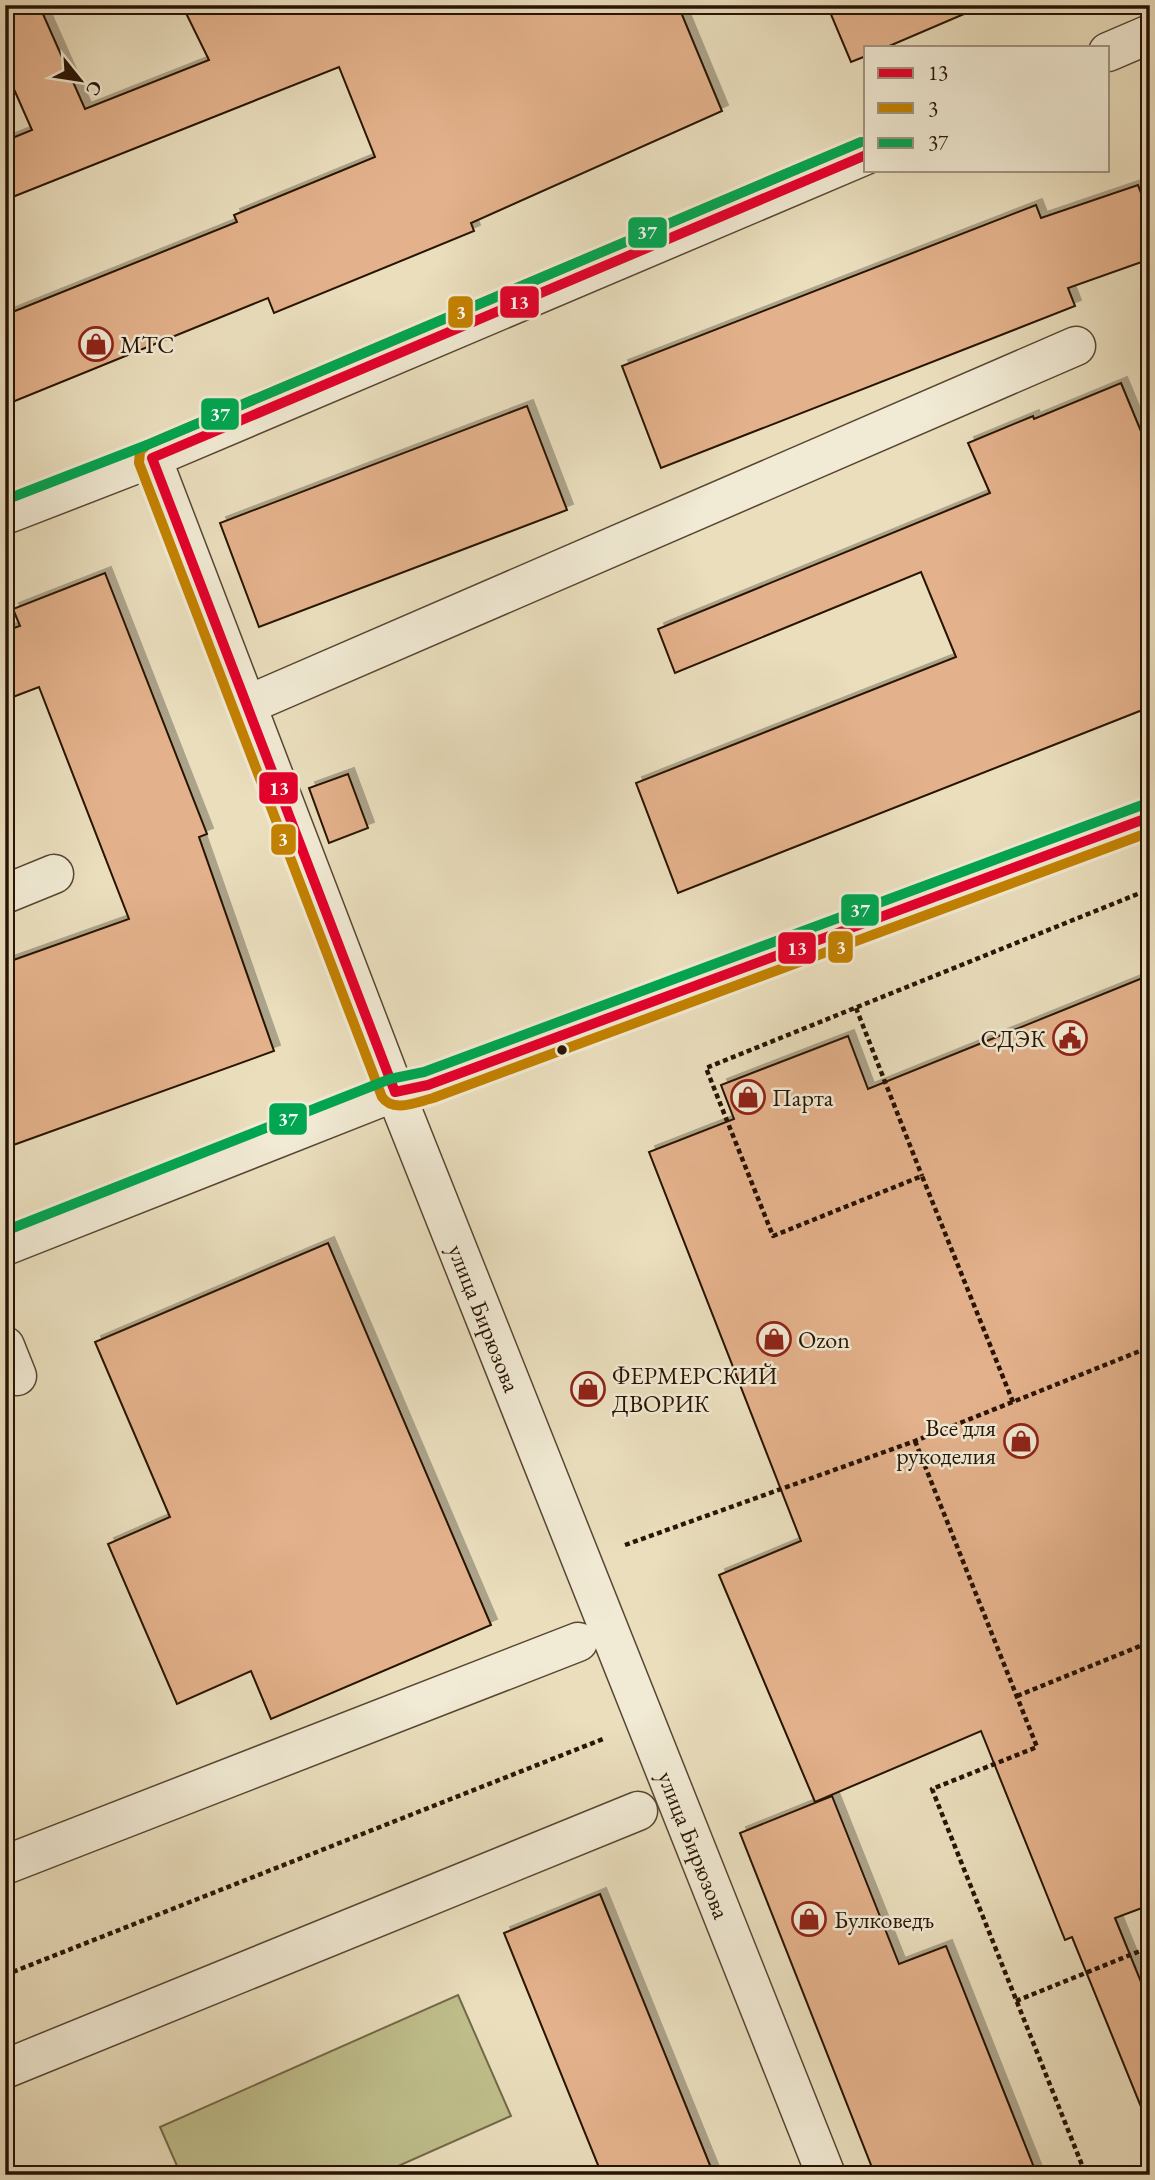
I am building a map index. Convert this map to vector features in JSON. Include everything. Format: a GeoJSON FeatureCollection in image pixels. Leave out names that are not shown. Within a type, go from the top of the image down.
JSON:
{"type":"FeatureCollection","features":[{"type":"Feature","properties":{"kind":"street"},"geometry":{"type":"LineString","coordinates":[[1110,51],[1150,34]]}},
{"type":"Feature","properties":{"kind":"street"},"geometry":{"type":"LineString","coordinates":[[5,515],[152,458],[864,156]]}},
{"type":"Feature","properties":{"kind":"street"},"geometry":{"type":"LineString","coordinates":[[247,705],[1076,346]]}},
{"type":"Feature","properties":{"kind":"street","name":"улица Бирюзова"},"geometry":{"type":"LineString","coordinates":[[152,458],[395,1092],[826,2175]]}},
{"type":"Feature","properties":{"kind":"street"},"geometry":{"type":"LineString","coordinates":[[5,1246],[395,1092],[441,1080],[1150,817]]}},
{"type":"Feature","properties":{"kind":"street"},"geometry":{"type":"LineString","coordinates":[[5,894],[54,874]]}},
{"type":"Feature","properties":{"kind":"street"},"geometry":{"type":"LineString","coordinates":[[5,1865],[578,1642]]}},
{"type":"Feature","properties":{"kind":"street"},"geometry":{"type":"LineString","coordinates":[[5,2069],[638,1811]]}},
{"type":"Feature","properties":{"kind":"path"},"geometry":{"type":"LineString","coordinates":[[922,1176],[773,1236],[706,1068],[1150,889]]}},
{"type":"Feature","properties":{"kind":"path"},"geometry":{"type":"LineString","coordinates":[[856,1007],[1013,1402]]}},
{"type":"Feature","properties":{"kind":"path"},"geometry":{"type":"LineString","coordinates":[[581,1561],[915,1441],[1150,1347]]}},
{"type":"Feature","properties":{"kind":"path"},"geometry":{"type":"LineString","coordinates":[[915,1441],[1037,1747],[932,1789],[1086,2175]]}},
{"type":"Feature","properties":{"kind":"path"},"geometry":{"type":"LineString","coordinates":[[1017,1696],[1150,1642]]}},
{"type":"Feature","properties":{"kind":"path"},"geometry":{"type":"LineString","coordinates":[[5,1975],[646,1722]]}},
{"type":"Feature","properties":{"kind":"path"},"geometry":{"type":"LineString","coordinates":[[1016,2001],[1150,1947]]}},
{"type":"Feature","properties":{"kind":"green space"},"geometry":{"type":"Polygon","coordinates":[[[458,1995],[511,2116],[378,2175],[181,2175],[160,2127],[458,1995]]]}},
{"type":"Feature","properties":{"kind":"building"},"geometry":{"type":"Polygon","coordinates":[[[5,5],[39,5],[85,109],[209,60],[182,5],[678,5],[722,111],[471,223],[474,231],[274,313],[268,298],[5,405],[5,315],[237,222],[234,215],[375,157],[339,67],[5,200],[5,141],[32,130],[5,69],[5,5]]]}},
{"type":"Feature","properties":{"kind":"building"},"geometry":{"type":"Polygon","coordinates":[[[827,5],[985,5],[889,46],[864,46],[864,57],[851,62],[827,5]]]}},
{"type":"Feature","properties":{"kind":"building"},"geometry":{"type":"Polygon","coordinates":[[[1138,185],[1150,218],[1150,259],[1068,288],[1075,306],[661,468],[622,366],[1036,205],[1041,218],[1138,185]]]}},
{"type":"Feature","properties":{"kind":"building"},"geometry":{"type":"Polygon","coordinates":[[[1121,383],[1150,453],[1150,707],[678,893],[636,783],[956,657],[921,572],[675,673],[658,629],[990,493],[968,443],[1121,383]]]}},
{"type":"Feature","properties":{"kind":"building"},"geometry":{"type":"Polygon","coordinates":[[[527,406],[567,510],[259,627],[220,523],[527,406]]]}},
{"type":"Feature","properties":{"kind":"building"},"geometry":{"type":"Polygon","coordinates":[[[105,573],[207,834],[199,837],[274,1051],[5,1148],[5,963],[129,919],[39,687],[5,700],[5,631],[20,626],[13,609],[105,573]]]}},
{"type":"Feature","properties":{"kind":"building"},"geometry":{"type":"Polygon","coordinates":[[[348,774],[368,828],[329,843],[309,788],[348,774]]]}},
{"type":"Feature","properties":{"kind":"building"},"geometry":{"type":"Polygon","coordinates":[[[1150,975],[1150,1905],[1115,1918],[1150,2004],[1148,2124],[1072,1937],[1065,1940],[981,1731],[815,1802],[719,1575],[801,1541],[649,1152],[734,1119],[721,1085],[848,1036],[868,1089],[1150,975]]]}},
{"type":"Feature","properties":{"kind":"building"},"geometry":{"type":"Polygon","coordinates":[[[328,1243],[491,1625],[271,1719],[251,1671],[177,1704],[108,1544],[170,1517],[95,1342],[328,1243]]]}},
{"type":"Feature","properties":{"kind":"building"},"geometry":{"type":"Polygon","coordinates":[[[832,1796],[899,1964],[946,1946],[1037,2175],[875,2175],[740,1833],[832,1796]]]}},
{"type":"Feature","properties":{"kind":"building"},"geometry":{"type":"Polygon","coordinates":[[[600,1894],[714,2175],[602,2175],[504,1933],[600,1894]]]}},
{"type":"Feature","properties":{"kind":"transit line","name":"3"},"geometry":{"type":"LineString","coordinates":[[861,142],[147,445],[140,451],[139,463],[382,1097],[387,1102],[399,1105],[433,1098],[1150,832]]}},
{"type":"Feature","properties":{"kind":"transit line","name":"37"},"geometry":{"type":"LineString","coordinates":[[5,500],[147,445],[861,142]]}},
{"type":"Feature","properties":{"kind":"transit line","name":"13"},"geometry":{"type":"LineString","coordinates":[[864,156],[152,458],[395,1092],[428,1085],[1150,817]]}},
{"type":"Feature","properties":{"kind":"transit line","name":"37"},"geometry":{"type":"LineString","coordinates":[[5,1231],[390,1079],[424,1072],[1145,804]]}},
{"type":"Feature","properties":{"kind":"place","name":"МТС"},"geometry":{"type":"Point","coordinates":[96,344]}},
{"type":"Feature","properties":{"kind":"place","name":"СДЭК"},"geometry":{"type":"Point","coordinates":[1070,1038]}},
{"type":"Feature","properties":{"kind":"place","name":"Парта"},"geometry":{"type":"Point","coordinates":[748,1097]}},
{"type":"Feature","properties":{"kind":"place","name":"Ozon"},"geometry":{"type":"Point","coordinates":[774,1339]}},
{"type":"Feature","properties":{"kind":"place","name":"ФЕРМЕРСКИЙ ДВОРИК"},"geometry":{"type":"Point","coordinates":[588,1389]}},
{"type":"Feature","properties":{"kind":"place","name":"Все для рукоделия"},"geometry":{"type":"Point","coordinates":[1021,1441]}},
{"type":"Feature","properties":{"kind":"place","name":"Булковедъ"},"geometry":{"type":"Point","coordinates":[809,1919]}}]}
